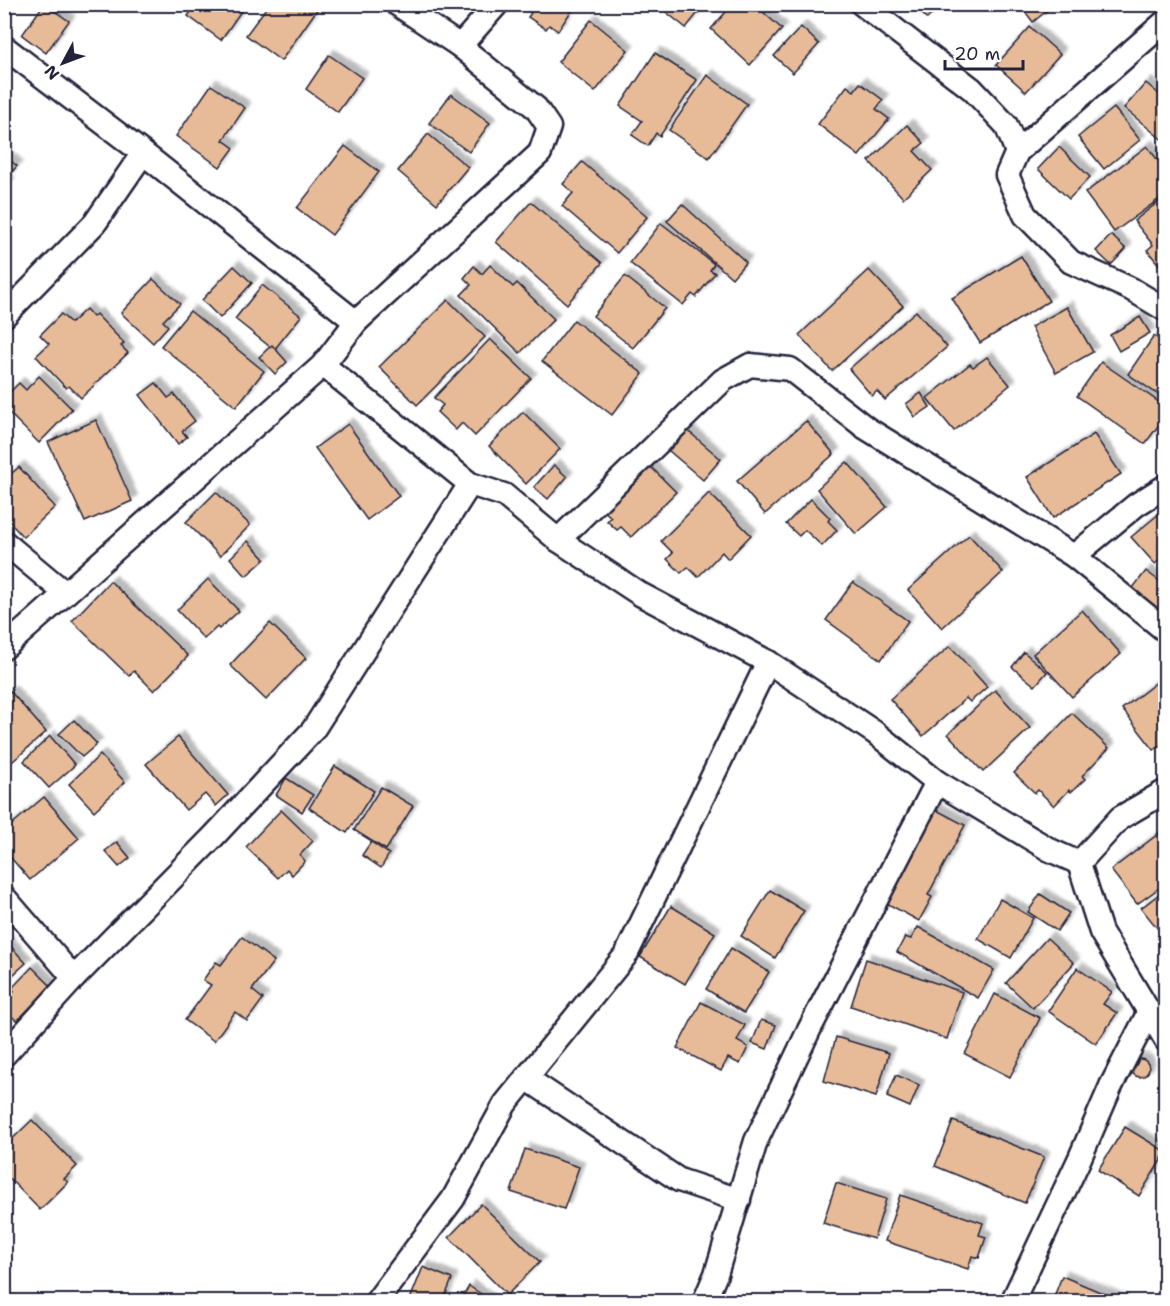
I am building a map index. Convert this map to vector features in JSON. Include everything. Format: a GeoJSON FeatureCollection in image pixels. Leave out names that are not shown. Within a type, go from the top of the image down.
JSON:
{"type":"FeatureCollection","features":[{"type":"Feature","properties":{"kind":"street"},"geometry":{"type":"LineString","coordinates":[[4,648],[323,365],[356,322],[540,153],[549,127],[536,108],[460,46],[397,4]]}},
{"type":"Feature","properties":{"kind":"street"},"geometry":{"type":"LineString","coordinates":[[460,46],[497,4]]}},
{"type":"Feature","properties":{"kind":"street"},"geometry":{"type":"LineString","coordinates":[[862,4],[972,88],[1006,125],[1017,152]]}},
{"type":"Feature","properties":{"kind":"street"},"geometry":{"type":"LineString","coordinates":[[1166,21],[1017,152],[1007,175],[1025,215],[1071,262],[1131,289],[1166,310]]}},
{"type":"Feature","properties":{"kind":"street"},"geometry":{"type":"LineString","coordinates":[[4,47],[143,153],[356,322]]}},
{"type":"Feature","properties":{"kind":"street"},"geometry":{"type":"LineString","coordinates":[[4,316],[95,223],[143,153]]}},
{"type":"Feature","properties":{"kind":"street"},"geometry":{"type":"LineString","coordinates":[[323,365],[470,484],[504,495],[558,540],[640,594],[768,662],[874,732],[937,782],[1050,850],[1079,863],[1101,932],[1166,1040]]}},
{"type":"Feature","properties":{"kind":"street"},"geometry":{"type":"LineString","coordinates":[[558,540],[723,380],[750,365],[790,369],[866,428],[1074,556],[1166,631]]}},
{"type":"Feature","properties":{"kind":"street"},"geometry":{"type":"LineString","coordinates":[[4,1055],[74,978],[213,837],[313,730],[470,484]]}},
{"type":"Feature","properties":{"kind":"street"},"geometry":{"type":"LineString","coordinates":[[1074,556],[1136,505],[1166,486]]}},
{"type":"Feature","properties":{"kind":"street"},"geometry":{"type":"LineString","coordinates":[[4,542],[65,593]]}},
{"type":"Feature","properties":{"kind":"street"},"geometry":{"type":"LineString","coordinates":[[376,1302],[453,1199],[505,1104],[626,955],[768,662]]}},
{"type":"Feature","properties":{"kind":"street"},"geometry":{"type":"LineString","coordinates":[[704,1302],[716,1274],[761,1131],[809,1030],[937,782]]}},
{"type":"Feature","properties":{"kind":"street"},"geometry":{"type":"LineString","coordinates":[[1079,863],[1120,818],[1166,791]]}},
{"type":"Feature","properties":{"kind":"street"},"geometry":{"type":"LineString","coordinates":[[4,897],[74,978]]}},
{"type":"Feature","properties":{"kind":"street"},"geometry":{"type":"LineString","coordinates":[[1012,1302],[1111,1086],[1149,1012]]}},
{"type":"Feature","properties":{"kind":"street"},"geometry":{"type":"LineString","coordinates":[[526,1078],[679,1180],[739,1200]]}},
{"type":"Feature","properties":{"kind":"building"},"geometry":{"type":"Polygon","coordinates":[[[44,4],[69,21],[46,53],[22,35],[44,4]]]}},
{"type":"Feature","properties":{"kind":"building"},"geometry":{"type":"Polygon","coordinates":[[[74,4],[86,4],[82,10],[74,4]]]}},
{"type":"Feature","properties":{"kind":"building"},"geometry":{"type":"Polygon","coordinates":[[[196,4],[246,4],[221,40],[188,16],[196,4]]]}},
{"type":"Feature","properties":{"kind":"building"},"geometry":{"type":"Polygon","coordinates":[[[269,4],[321,4],[281,61],[246,35],[269,4]]]}},
{"type":"Feature","properties":{"kind":"building"},"geometry":{"type":"Polygon","coordinates":[[[520,4],[576,4],[558,31],[549,25],[546,29],[528,17],[531,13],[520,4]]]}},
{"type":"Feature","properties":{"kind":"building"},"geometry":{"type":"Polygon","coordinates":[[[656,4],[705,4],[686,28],[656,4]]]}},
{"type":"Feature","properties":{"kind":"building"},"geometry":{"type":"Polygon","coordinates":[[[733,4],[754,4],[782,29],[750,65],[711,29],[733,4]]]}},
{"type":"Feature","properties":{"kind":"building"},"geometry":{"type":"Polygon","coordinates":[[[913,4],[943,4],[927,19],[913,4]]]}},
{"type":"Feature","properties":{"kind":"building"},"geometry":{"type":"Polygon","coordinates":[[[1019,4],[1055,4],[1033,22],[1019,4]]]}},
{"type":"Feature","properties":{"kind":"building"},"geometry":{"type":"Polygon","coordinates":[[[591,20],[628,50],[595,92],[558,62],[591,20]]]}},
{"type":"Feature","properties":{"kind":"building"},"geometry":{"type":"Polygon","coordinates":[[[801,27],[819,44],[793,73],[774,56],[801,27]]]}},
{"type":"Feature","properties":{"kind":"building"},"geometry":{"type":"Polygon","coordinates":[[[1030,27],[1060,54],[1026,92],[996,65],[1030,27]]]}},
{"type":"Feature","properties":{"kind":"building"},"geometry":{"type":"Polygon","coordinates":[[[655,53],[697,80],[660,136],[656,133],[648,146],[632,135],[642,121],[620,106],[655,53]]]}},
{"type":"Feature","properties":{"kind":"building"},"geometry":{"type":"Polygon","coordinates":[[[329,55],[362,78],[338,112],[306,89],[329,55]]]}},
{"type":"Feature","properties":{"kind":"building"},"geometry":{"type":"Polygon","coordinates":[[[707,75],[747,104],[709,158],[669,130],[707,75]]]}},
{"type":"Feature","properties":{"kind":"building"},"geometry":{"type":"Polygon","coordinates":[[[860,83],[883,100],[876,109],[889,119],[859,156],[818,124],[847,86],[854,91],[860,83]]]}},
{"type":"Feature","properties":{"kind":"building"},"geometry":{"type":"Polygon","coordinates":[[[1146,83],[1166,100],[1166,143],[1124,108],[1146,83]]]}},
{"type":"Feature","properties":{"kind":"building"},"geometry":{"type":"Polygon","coordinates":[[[211,85],[245,108],[223,140],[234,148],[220,167],[176,136],[211,85]]]}},
{"type":"Feature","properties":{"kind":"building"},"geometry":{"type":"Polygon","coordinates":[[[451,94],[490,123],[469,152],[429,123],[451,94]]]}},
{"type":"Feature","properties":{"kind":"building"},"geometry":{"type":"Polygon","coordinates":[[[1114,108],[1140,140],[1104,169],[1078,137],[1114,108]]]}},
{"type":"Feature","properties":{"kind":"building"},"geometry":{"type":"Polygon","coordinates":[[[907,125],[924,143],[914,151],[932,170],[903,198],[869,161],[907,125]]]}},
{"type":"Feature","properties":{"kind":"building"},"geometry":{"type":"Polygon","coordinates":[[[428,134],[468,167],[437,204],[398,171],[428,134]]]}},
{"type":"Feature","properties":{"kind":"building"},"geometry":{"type":"Polygon","coordinates":[[[345,146],[379,172],[332,235],[297,208],[345,146]]]}},
{"type":"Feature","properties":{"kind":"building"},"geometry":{"type":"Polygon","coordinates":[[[1147,146],[1166,171],[1166,194],[1114,232],[1085,193],[1147,146]]]}},
{"type":"Feature","properties":{"kind":"building"},"geometry":{"type":"Polygon","coordinates":[[[1059,147],[1090,177],[1069,199],[1038,169],[1059,147]]]}},
{"type":"Feature","properties":{"kind":"building"},"geometry":{"type":"Polygon","coordinates":[[[4,155],[17,166],[5,180],[9,183],[4,188],[4,155]]]}},
{"type":"Feature","properties":{"kind":"building"},"geometry":{"type":"Polygon","coordinates":[[[582,162],[647,217],[617,253],[562,206],[573,193],[563,184],[582,162]]]}},
{"type":"Feature","properties":{"kind":"building"},"geometry":{"type":"Polygon","coordinates":[[[1166,196],[1166,262],[1160,266],[1147,250],[1153,245],[1134,221],[1166,196]]]}},
{"type":"Feature","properties":{"kind":"building"},"geometry":{"type":"Polygon","coordinates":[[[531,202],[602,263],[567,304],[496,242],[531,202]]]}},
{"type":"Feature","properties":{"kind":"building"},"geometry":{"type":"Polygon","coordinates":[[[682,204],[746,262],[732,278],[667,221],[682,204]]]}},
{"type":"Feature","properties":{"kind":"building"},"geometry":{"type":"Polygon","coordinates":[[[661,223],[714,264],[710,270],[715,273],[696,297],[692,294],[683,305],[630,263],[661,223]]]}},
{"type":"Feature","properties":{"kind":"building"},"geometry":{"type":"Polygon","coordinates":[[[1111,235],[1126,249],[1111,265],[1096,251],[1111,235]]]}},
{"type":"Feature","properties":{"kind":"building"},"geometry":{"type":"Polygon","coordinates":[[[1021,256],[1049,301],[980,343],[952,298],[1021,256]]]}},
{"type":"Feature","properties":{"kind":"building"},"geometry":{"type":"Polygon","coordinates":[[[490,265],[513,287],[517,283],[554,319],[520,353],[461,295],[471,285],[464,278],[474,266],[482,274],[490,265]]]}},
{"type":"Feature","properties":{"kind":"building"},"geometry":{"type":"Polygon","coordinates":[[[234,266],[252,283],[220,318],[202,300],[234,266]]]}},
{"type":"Feature","properties":{"kind":"building"},"geometry":{"type":"Polygon","coordinates":[[[869,270],[903,306],[832,371],[799,335],[869,270]]]}},
{"type":"Feature","properties":{"kind":"building"},"geometry":{"type":"Polygon","coordinates":[[[625,276],[665,308],[633,348],[593,316],[625,276]]]}},
{"type":"Feature","properties":{"kind":"building"},"geometry":{"type":"Polygon","coordinates":[[[153,279],[180,304],[163,321],[168,326],[153,343],[121,313],[153,279]]]}},
{"type":"Feature","properties":{"kind":"building"},"geometry":{"type":"Polygon","coordinates":[[[262,285],[301,316],[274,350],[235,319],[262,285]]]}},
{"type":"Feature","properties":{"kind":"building"},"geometry":{"type":"Polygon","coordinates":[[[448,300],[485,337],[417,405],[379,367],[448,300]]]}},
{"type":"Feature","properties":{"kind":"building"},"geometry":{"type":"Polygon","coordinates":[[[1067,307],[1093,352],[1056,373],[1031,327],[1067,307]]]}},
{"type":"Feature","properties":{"kind":"building"},"geometry":{"type":"Polygon","coordinates":[[[86,309],[93,317],[96,314],[124,343],[121,346],[128,353],[81,398],[69,386],[66,388],[36,356],[49,344],[40,335],[61,314],[71,323],[86,309]]]}},
{"type":"Feature","properties":{"kind":"building"},"geometry":{"type":"Polygon","coordinates":[[[190,311],[264,371],[236,407],[161,346],[190,311]]]}},
{"type":"Feature","properties":{"kind":"building"},"geometry":{"type":"Polygon","coordinates":[[[916,311],[947,347],[885,400],[877,391],[872,396],[849,369],[916,311]]]}},
{"type":"Feature","properties":{"kind":"building"},"geometry":{"type":"Polygon","coordinates":[[[1140,317],[1150,333],[1119,351],[1110,335],[1140,317]]]}},
{"type":"Feature","properties":{"kind":"building"},"geometry":{"type":"Polygon","coordinates":[[[574,320],[643,374],[612,415],[542,361],[574,320]]]}},
{"type":"Feature","properties":{"kind":"building"},"geometry":{"type":"Polygon","coordinates":[[[1154,336],[1166,344],[1166,400],[1128,374],[1154,336]]]}},
{"type":"Feature","properties":{"kind":"building"},"geometry":{"type":"Polygon","coordinates":[[[490,339],[531,378],[475,436],[462,423],[456,430],[437,412],[443,405],[434,398],[490,339]]]}},
{"type":"Feature","properties":{"kind":"building"},"geometry":{"type":"Polygon","coordinates":[[[272,345],[287,362],[275,374],[259,357],[272,345]]]}},
{"type":"Feature","properties":{"kind":"building"},"geometry":{"type":"Polygon","coordinates":[[[987,357],[1010,385],[954,431],[927,398],[970,364],[973,367],[987,357]]]}},
{"type":"Feature","properties":{"kind":"building"},"geometry":{"type":"Polygon","coordinates":[[[1101,362],[1166,407],[1166,415],[1145,444],[1077,396],[1101,362]]]}},
{"type":"Feature","properties":{"kind":"building"},"geometry":{"type":"Polygon","coordinates":[[[39,376],[72,409],[39,443],[4,408],[8,403],[4,398],[19,383],[26,390],[39,376]]]}},
{"type":"Feature","properties":{"kind":"building"},"geometry":{"type":"Polygon","coordinates":[[[156,383],[168,398],[174,394],[195,421],[182,431],[187,437],[178,444],[140,395],[156,383]]]}},
{"type":"Feature","properties":{"kind":"building"},"geometry":{"type":"Polygon","coordinates":[[[921,393],[930,407],[915,417],[906,404],[921,393]]]}},
{"type":"Feature","properties":{"kind":"building"},"geometry":{"type":"Polygon","coordinates":[[[523,412],[560,449],[526,484],[489,446],[523,412]]]}},
{"type":"Feature","properties":{"kind":"building"},"geometry":{"type":"Polygon","coordinates":[[[96,420],[132,501],[85,522],[48,442],[96,420]]]}},
{"type":"Feature","properties":{"kind":"building"},"geometry":{"type":"Polygon","coordinates":[[[806,421],[834,454],[765,514],[737,481],[806,421]]]}},
{"type":"Feature","properties":{"kind":"building"},"geometry":{"type":"Polygon","coordinates":[[[348,424],[399,496],[367,520],[315,448],[348,424]]]}},
{"type":"Feature","properties":{"kind":"building"},"geometry":{"type":"Polygon","coordinates":[[[680,424],[721,459],[703,480],[662,445],[680,424]]]}},
{"type":"Feature","properties":{"kind":"building"},"geometry":{"type":"Polygon","coordinates":[[[1094,434],[1121,474],[1053,518],[1027,477],[1094,434]]]}},
{"type":"Feature","properties":{"kind":"building"},"geometry":{"type":"Polygon","coordinates":[[[847,462],[887,507],[856,534],[817,489],[847,462]]]}},
{"type":"Feature","properties":{"kind":"building"},"geometry":{"type":"Polygon","coordinates":[[[648,464],[676,492],[631,537],[621,527],[617,530],[607,521],[611,517],[603,510],[648,464]]]}},
{"type":"Feature","properties":{"kind":"building"},"geometry":{"type":"Polygon","coordinates":[[[554,465],[567,477],[548,499],[534,487],[554,465]]]}},
{"type":"Feature","properties":{"kind":"building"},"geometry":{"type":"Polygon","coordinates":[[[19,467],[55,507],[23,537],[4,516],[4,480],[19,467]]]}},
{"type":"Feature","properties":{"kind":"building"},"geometry":{"type":"Polygon","coordinates":[[[216,492],[250,525],[220,556],[186,522],[216,492]]]}},
{"type":"Feature","properties":{"kind":"building"},"geometry":{"type":"Polygon","coordinates":[[[709,493],[751,535],[728,559],[722,552],[698,577],[688,567],[681,573],[667,559],[673,553],[661,541],[709,493]]]}},
{"type":"Feature","properties":{"kind":"building"},"geometry":{"type":"Polygon","coordinates":[[[811,499],[830,518],[828,521],[837,530],[822,546],[805,530],[799,536],[786,524],[811,499]]]}},
{"type":"Feature","properties":{"kind":"building"},"geometry":{"type":"Polygon","coordinates":[[[1166,508],[1166,565],[1161,559],[1155,564],[1131,537],[1166,508]]]}},
{"type":"Feature","properties":{"kind":"building"},"geometry":{"type":"Polygon","coordinates":[[[969,535],[1003,572],[942,628],[908,590],[969,535]]]}},
{"type":"Feature","properties":{"kind":"building"},"geometry":{"type":"Polygon","coordinates":[[[248,541],[265,559],[246,576],[230,558],[248,541]]]}},
{"type":"Feature","properties":{"kind":"building"},"geometry":{"type":"Polygon","coordinates":[[[1146,571],[1166,586],[1166,599],[1159,609],[1132,589],[1146,571]]]}},
{"type":"Feature","properties":{"kind":"building"},"geometry":{"type":"Polygon","coordinates":[[[208,579],[239,611],[204,639],[177,610],[208,579]]]}},
{"type":"Feature","properties":{"kind":"building"},"geometry":{"type":"Polygon","coordinates":[[[110,581],[188,656],[154,691],[134,671],[129,676],[72,621],[110,581]]]}},
{"type":"Feature","properties":{"kind":"building"},"geometry":{"type":"Polygon","coordinates":[[[853,582],[908,621],[881,660],[826,620],[853,582]]]}},
{"type":"Feature","properties":{"kind":"building"},"geometry":{"type":"Polygon","coordinates":[[[1082,610],[1121,654],[1072,697],[1033,654],[1082,610]]]}},
{"type":"Feature","properties":{"kind":"building"},"geometry":{"type":"Polygon","coordinates":[[[270,623],[306,658],[266,700],[230,665],[270,623]]]}},
{"type":"Feature","properties":{"kind":"building"},"geometry":{"type":"Polygon","coordinates":[[[950,646],[987,687],[970,702],[966,698],[923,736],[890,699],[950,646]]]}},
{"type":"Feature","properties":{"kind":"building"},"geometry":{"type":"Polygon","coordinates":[[[1024,652],[1047,672],[1035,686],[1012,667],[1024,652]]]}},
{"type":"Feature","properties":{"kind":"building"},"geometry":{"type":"Polygon","coordinates":[[[1166,675],[1166,742],[1154,750],[1122,709],[1166,675]]]}},
{"type":"Feature","properties":{"kind":"building"},"geometry":{"type":"Polygon","coordinates":[[[995,690],[1030,728],[983,772],[948,734],[995,690]]]}},
{"type":"Feature","properties":{"kind":"building"},"geometry":{"type":"Polygon","coordinates":[[[10,691],[46,732],[12,762],[4,753],[4,696],[10,691]]]}},
{"type":"Feature","properties":{"kind":"building"},"geometry":{"type":"Polygon","coordinates":[[[1072,713],[1109,748],[1082,776],[1085,779],[1071,792],[1069,790],[1054,806],[1038,790],[1035,793],[1014,773],[1072,713]]]}},
{"type":"Feature","properties":{"kind":"building"},"geometry":{"type":"Polygon","coordinates":[[[74,720],[97,744],[82,757],[59,734],[74,720]]]}},
{"type":"Feature","properties":{"kind":"building"},"geometry":{"type":"Polygon","coordinates":[[[50,736],[75,765],[49,788],[24,761],[50,736]]]}},
{"type":"Feature","properties":{"kind":"building"},"geometry":{"type":"Polygon","coordinates":[[[178,737],[228,795],[216,806],[205,794],[186,810],[146,764],[178,737]]]}},
{"type":"Feature","properties":{"kind":"building"},"geometry":{"type":"Polygon","coordinates":[[[100,755],[125,782],[94,811],[69,784],[100,755]]]}},
{"type":"Feature","properties":{"kind":"building"},"geometry":{"type":"Polygon","coordinates":[[[335,766],[374,791],[347,833],[309,808],[335,766]]]}},
{"type":"Feature","properties":{"kind":"building"},"geometry":{"type":"Polygon","coordinates":[[[286,778],[313,795],[302,812],[276,795],[286,778]]]}},
{"type":"Feature","properties":{"kind":"building"},"geometry":{"type":"Polygon","coordinates":[[[381,787],[413,806],[386,850],[354,830],[381,787]]]}},
{"type":"Feature","properties":{"kind":"building"},"geometry":{"type":"Polygon","coordinates":[[[44,797],[79,838],[30,880],[4,850],[4,831],[44,797]]]}},
{"type":"Feature","properties":{"kind":"building"},"geometry":{"type":"Polygon","coordinates":[[[927,805],[965,825],[928,895],[932,897],[919,921],[877,898],[927,805]]]}},
{"type":"Feature","properties":{"kind":"building"},"geometry":{"type":"Polygon","coordinates":[[[281,810],[313,841],[300,855],[305,861],[292,875],[287,869],[278,878],[246,847],[281,810]]]}},
{"type":"Feature","properties":{"kind":"building"},"geometry":{"type":"Polygon","coordinates":[[[1166,828],[1166,883],[1137,904],[1111,870],[1166,828]]]}},
{"type":"Feature","properties":{"kind":"building"},"geometry":{"type":"Polygon","coordinates":[[[117,842],[130,858],[119,867],[105,851],[117,842]]]}},
{"type":"Feature","properties":{"kind":"building"},"geometry":{"type":"Polygon","coordinates":[[[371,842],[389,854],[381,868],[362,855],[371,842]]]}},
{"type":"Feature","properties":{"kind":"building"},"geometry":{"type":"Polygon","coordinates":[[[1166,889],[1166,939],[1141,908],[1166,889]]]}},
{"type":"Feature","properties":{"kind":"building"},"geometry":{"type":"Polygon","coordinates":[[[770,890],[804,911],[775,958],[741,936],[770,890]]]}},
{"type":"Feature","properties":{"kind":"building"},"geometry":{"type":"Polygon","coordinates":[[[1040,894],[1069,913],[1057,931],[1028,912],[1040,894]]]}},
{"type":"Feature","properties":{"kind":"building"},"geometry":{"type":"Polygon","coordinates":[[[1000,899],[1033,918],[1011,958],[978,939],[1000,899]]]}},
{"type":"Feature","properties":{"kind":"building"},"geometry":{"type":"Polygon","coordinates":[[[671,906],[715,933],[685,984],[640,957],[671,906]]]}},
{"type":"Feature","properties":{"kind":"building"},"geometry":{"type":"Polygon","coordinates":[[[918,927],[994,970],[978,998],[897,952],[905,937],[911,939],[918,927]]]}},
{"type":"Feature","properties":{"kind":"building"},"geometry":{"type":"Polygon","coordinates":[[[242,937],[274,961],[252,990],[263,999],[247,1021],[235,1012],[214,1041],[185,1020],[211,985],[203,980],[216,962],[221,965],[242,937]]]}},
{"type":"Feature","properties":{"kind":"building"},"geometry":{"type":"Polygon","coordinates":[[[1047,938],[1074,963],[1033,1008],[1006,983],[1047,938]]]}},
{"type":"Feature","properties":{"kind":"building"},"geometry":{"type":"Polygon","coordinates":[[[4,939],[26,963],[4,983],[4,939]]]}},
{"type":"Feature","properties":{"kind":"building"},"geometry":{"type":"Polygon","coordinates":[[[731,948],[769,972],[744,1013],[706,989],[731,948]]]}},
{"type":"Feature","properties":{"kind":"building"},"geometry":{"type":"Polygon","coordinates":[[[866,959],[962,992],[947,1039],[851,1006],[866,959]]]}},
{"type":"Feature","properties":{"kind":"building"},"geometry":{"type":"Polygon","coordinates":[[[32,967],[51,986],[17,1021],[4,1009],[4,1002],[14,991],[12,988],[32,967]]]}},
{"type":"Feature","properties":{"kind":"building"},"geometry":{"type":"Polygon","coordinates":[[[1077,968],[1112,992],[1103,1004],[1117,1013],[1096,1044],[1048,1011],[1077,968]]]}},
{"type":"Feature","properties":{"kind":"building"},"geometry":{"type":"Polygon","coordinates":[[[995,994],[1040,1018],[1010,1077],[965,1054],[995,994]]]}},
{"type":"Feature","properties":{"kind":"building"},"geometry":{"type":"Polygon","coordinates":[[[701,1002],[745,1025],[737,1041],[748,1047],[740,1064],[728,1058],[721,1071],[677,1048],[701,1002]]]}},
{"type":"Feature","properties":{"kind":"building"},"geometry":{"type":"Polygon","coordinates":[[[761,1020],[776,1025],[767,1049],[752,1043],[761,1020]]]}},
{"type":"Feature","properties":{"kind":"building"},"geometry":{"type":"Polygon","coordinates":[[[836,1037],[889,1053],[876,1097],[824,1081],[836,1037]]]}},
{"type":"Feature","properties":{"kind":"building"},"geometry":{"type":"Polygon","coordinates":[[[1136,1059],[1144,1059],[1149,1064],[1147,1075],[1136,1077],[1131,1072],[1131,1064],[1136,1059]]]}},
{"type":"Feature","properties":{"kind":"building"},"geometry":{"type":"Polygon","coordinates":[[[896,1075],[919,1085],[910,1107],[887,1097],[896,1075]]]}},
{"type":"Feature","properties":{"kind":"building"},"geometry":{"type":"Polygon","coordinates":[[[32,1120],[77,1166],[64,1179],[68,1182],[40,1210],[4,1173],[4,1147],[32,1120]]]}},
{"type":"Feature","properties":{"kind":"building"},"geometry":{"type":"Polygon","coordinates":[[[953,1121],[1044,1157],[1025,1203],[935,1166],[953,1121]]]}},
{"type":"Feature","properties":{"kind":"building"},"geometry":{"type":"Polygon","coordinates":[[[1125,1127],[1166,1152],[1139,1196],[1098,1170],[1125,1127]]]}},
{"type":"Feature","properties":{"kind":"building"},"geometry":{"type":"Polygon","coordinates":[[[525,1149],[579,1167],[564,1209],[511,1192],[525,1149]]]}},
{"type":"Feature","properties":{"kind":"building"},"geometry":{"type":"Polygon","coordinates":[[[836,1183],[886,1199],[874,1239],[823,1223],[836,1183]]]}},
{"type":"Feature","properties":{"kind":"building"},"geometry":{"type":"Polygon","coordinates":[[[900,1195],[983,1223],[979,1235],[986,1237],[979,1258],[972,1256],[968,1269],[885,1241],[900,1195]]]}},
{"type":"Feature","properties":{"kind":"building"},"geometry":{"type":"Polygon","coordinates":[[[481,1204],[540,1262],[507,1295],[449,1237],[481,1204]]]}},
{"type":"Feature","properties":{"kind":"building"},"geometry":{"type":"Polygon","coordinates":[[[423,1267],[452,1279],[443,1302],[409,1302],[423,1267]]]}},
{"type":"Feature","properties":{"kind":"building"},"geometry":{"type":"Polygon","coordinates":[[[1062,1276],[1124,1302],[1052,1302],[1062,1276]]]}},
{"type":"Feature","properties":{"kind":"building"},"geometry":{"type":"Polygon","coordinates":[[[469,1286],[493,1302],[460,1302],[469,1286]]]}}]}
